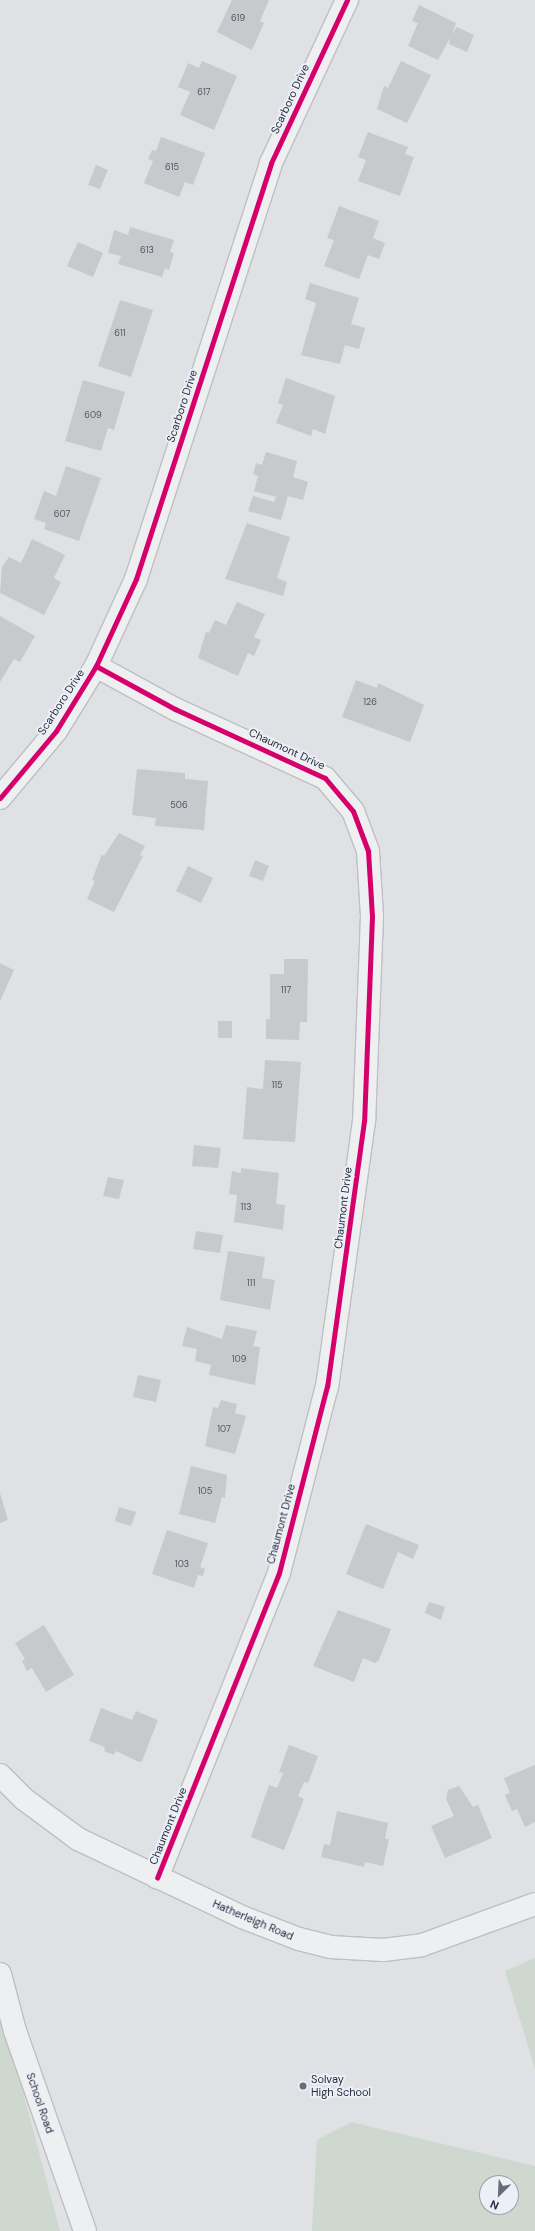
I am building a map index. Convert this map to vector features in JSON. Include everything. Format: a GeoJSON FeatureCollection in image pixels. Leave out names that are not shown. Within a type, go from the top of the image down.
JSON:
{"type":"FeatureCollection","features":[{"type":"Feature","properties":{"kind":"street","name":"Scarboro Drive"},"geometry":{"type":"LineString","coordinates":[[0,798],[56,731],[96,666],[136,579],[272,164],[347,0]]}},
{"type":"Feature","properties":{"kind":"street","name":"Chaumont Drive"},"geometry":{"type":"LineString","coordinates":[[96,666],[175,710],[325,778],[353,811],[369,858],[372,916],[364,1121],[327,1386],[279,1573],[157,1878]]}},
{"type":"Feature","properties":{"kind":"street","name":"Hatherleigh Road"},"geometry":{"type":"LineString","coordinates":[[0,1774],[24,1799],[78,1839],[157,1878],[242,1917],[299,1939],[330,1947],[383,1950],[422,1945],[535,1904]]}},
{"type":"Feature","properties":{"kind":"street","name":"School Road"},"geometry":{"type":"LineString","coordinates":[[0,1974],[15,2031],[85,2231]]}},
{"type":"Feature","properties":{"kind":"shaded area"},"geometry":{"type":"Polygon","coordinates":[[[535,1958],[535,2069],[505,1971],[535,1958]]]}},
{"type":"Feature","properties":{"kind":"shaded area"},"geometry":{"type":"Polygon","coordinates":[[[0,2006],[60,2231],[0,2231],[0,2006]]]}},
{"type":"Feature","properties":{"kind":"shaded area"},"geometry":{"type":"Polygon","coordinates":[[[351,2122],[535,2166],[535,2231],[312,2231],[317,2140],[351,2122]]]}},
{"type":"Feature","properties":{"kind":"building"},"geometry":{"type":"Polygon","coordinates":[[[232,0],[269,0],[260,21],[264,23],[252,50],[217,32],[232,0]]]}},
{"type":"Feature","properties":{"kind":"building"},"geometry":{"type":"Polygon","coordinates":[[[419,5],[456,23],[452,34],[457,27],[474,35],[467,52],[449,44],[450,38],[438,60],[408,46],[418,23],[412,21],[419,5]]]}},
{"type":"Feature","properties":{"kind":"building"},"geometry":{"type":"Polygon","coordinates":[[[202,61],[237,76],[214,130],[180,115],[190,92],[178,87],[188,63],[199,68],[202,61]]]}},
{"type":"Feature","properties":{"kind":"building"},"geometry":{"type":"Polygon","coordinates":[[[401,61],[431,75],[407,123],[377,109],[384,86],[388,88],[401,61]]]}},
{"type":"Feature","properties":{"kind":"building"},"geometry":{"type":"Polygon","coordinates":[[[368,132],[408,147],[405,154],[414,157],[400,196],[358,181],[366,160],[358,157],[368,132]]]}},
{"type":"Feature","properties":{"kind":"building"},"geometry":{"type":"Polygon","coordinates":[[[161,137],[205,153],[193,185],[185,182],[179,197],[144,183],[153,161],[148,159],[152,150],[156,151],[161,137]]]}},
{"type":"Feature","properties":{"kind":"building"},"geometry":{"type":"Polygon","coordinates":[[[96,165],[108,170],[100,189],[88,185],[96,165]]]}},
{"type":"Feature","properties":{"kind":"building"},"geometry":{"type":"Polygon","coordinates":[[[339,206],[379,221],[373,238],[385,243],[379,259],[368,255],[359,279],[324,266],[334,240],[327,238],[339,206]]]}},
{"type":"Feature","properties":{"kind":"building"},"geometry":{"type":"Polygon","coordinates":[[[130,227],[174,240],[170,252],[174,253],[169,270],[165,268],[162,277],[118,264],[121,256],[108,253],[114,230],[128,235],[130,227]]]}},
{"type":"Feature","properties":{"kind":"building"},"geometry":{"type":"Polygon","coordinates":[[[78,242],[103,253],[93,277],[67,266],[78,242]]]}},
{"type":"Feature","properties":{"kind":"building"},"geometry":{"type":"Polygon","coordinates":[[[310,283],[359,298],[351,324],[365,328],[359,349],[345,345],[340,364],[301,355],[316,303],[305,299],[310,283]]]}},
{"type":"Feature","properties":{"kind":"building"},"geometry":{"type":"Polygon","coordinates":[[[120,300],[153,310],[131,377],[98,366],[120,300]]]}},
{"type":"Feature","properties":{"kind":"building"},"geometry":{"type":"Polygon","coordinates":[[[286,378],[335,396],[325,434],[313,429],[311,436],[276,423],[283,405],[278,403],[286,378]]]}},
{"type":"Feature","properties":{"kind":"building"},"geometry":{"type":"Polygon","coordinates":[[[83,380],[125,392],[114,430],[108,428],[101,451],[65,441],[83,380]]]}},
{"type":"Feature","properties":{"kind":"building"},"geometry":{"type":"Polygon","coordinates":[[[266,452],[297,461],[293,477],[308,482],[303,500],[288,496],[281,520],[248,511],[253,496],[274,502],[276,497],[254,491],[258,476],[253,474],[256,463],[262,465],[266,452]]]}},
{"type":"Feature","properties":{"kind":"building"},"geometry":{"type":"Polygon","coordinates":[[[66,466],[101,478],[79,541],[44,529],[46,523],[34,519],[44,491],[56,496],[66,466]]]}},
{"type":"Feature","properties":{"kind":"building"},"geometry":{"type":"Polygon","coordinates":[[[247,523],[290,537],[277,578],[287,582],[283,596],[225,579],[247,523]]]}},
{"type":"Feature","properties":{"kind":"building"},"geometry":{"type":"Polygon","coordinates":[[[32,539],[65,555],[54,578],[61,582],[44,615],[0,593],[2,567],[9,557],[21,563],[32,539]]]}},
{"type":"Feature","properties":{"kind":"building"},"geometry":{"type":"Polygon","coordinates":[[[237,602],[265,614],[254,637],[261,640],[254,656],[248,653],[238,676],[198,658],[206,632],[209,633],[215,620],[226,625],[237,602]]]}},
{"type":"Feature","properties":{"kind":"building"},"geometry":{"type":"Polygon","coordinates":[[[0,616],[35,636],[20,662],[14,659],[0,682],[0,616]]]}},
{"type":"Feature","properties":{"kind":"building"},"geometry":{"type":"Polygon","coordinates":[[[356,680],[377,688],[378,683],[424,705],[410,742],[342,717],[356,680]]]}},
{"type":"Feature","properties":{"kind":"building"},"geometry":{"type":"Polygon","coordinates":[[[137,769],[185,773],[185,779],[208,781],[204,830],[155,826],[156,818],[132,815],[137,769]]]}},
{"type":"Feature","properties":{"kind":"building"},"geometry":{"type":"Polygon","coordinates":[[[119,833],[145,846],[140,855],[143,856],[114,912],[87,899],[95,881],[92,880],[102,854],[104,856],[119,833]]]}},
{"type":"Feature","properties":{"kind":"building"},"geometry":{"type":"Polygon","coordinates":[[[255,860],[269,866],[263,881],[249,876],[255,860]]]}},
{"type":"Feature","properties":{"kind":"building"},"geometry":{"type":"Polygon","coordinates":[[[188,866],[213,878],[201,903],[176,891],[188,866]]]}},
{"type":"Feature","properties":{"kind":"building"},"geometry":{"type":"Polygon","coordinates":[[[284,959],[308,959],[307,1022],[300,1022],[299,1040],[266,1039],[266,1019],[270,1019],[270,974],[284,974],[284,959]]]}},
{"type":"Feature","properties":{"kind":"building"},"geometry":{"type":"Polygon","coordinates":[[[0,963],[14,970],[0,1001],[0,963]]]}},
{"type":"Feature","properties":{"kind":"building"},"geometry":{"type":"Polygon","coordinates":[[[218,1021],[232,1021],[232,1038],[218,1038],[218,1021]]]}},
{"type":"Feature","properties":{"kind":"building"},"geometry":{"type":"Polygon","coordinates":[[[265,1060],[301,1062],[295,1142],[243,1139],[247,1087],[263,1089],[265,1060]]]}},
{"type":"Feature","properties":{"kind":"building"},"geometry":{"type":"Polygon","coordinates":[[[194,1145],[221,1148],[218,1168],[192,1166],[194,1145]]]}},
{"type":"Feature","properties":{"kind":"building"},"geometry":{"type":"Polygon","coordinates":[[[241,1168],[279,1173],[276,1204],[285,1205],[283,1230],[234,1222],[237,1195],[229,1194],[232,1171],[241,1173],[241,1168]]]}},
{"type":"Feature","properties":{"kind":"building"},"geometry":{"type":"Polygon","coordinates":[[[108,1177],[124,1180],[119,1199],[103,1196],[108,1177]]]}},
{"type":"Feature","properties":{"kind":"building"},"geometry":{"type":"Polygon","coordinates":[[[196,1231],[223,1235],[220,1253],[193,1249],[196,1231]]]}},
{"type":"Feature","properties":{"kind":"building"},"geometry":{"type":"Polygon","coordinates":[[[228,1251],[265,1257],[262,1278],[275,1280],[270,1310],[220,1300],[228,1251]]]}},
{"type":"Feature","properties":{"kind":"building"},"geometry":{"type":"Polygon","coordinates":[[[226,1325],[257,1331],[253,1346],[260,1347],[255,1385],[209,1375],[211,1365],[195,1361],[197,1349],[182,1346],[187,1327],[222,1339],[226,1325]]]}},
{"type":"Feature","properties":{"kind":"building"},"geometry":{"type":"Polygon","coordinates":[[[138,1375],[161,1380],[156,1402],[133,1397],[138,1375]]]}},
{"type":"Feature","properties":{"kind":"building"},"geometry":{"type":"Polygon","coordinates":[[[221,1400],[237,1404],[235,1413],[246,1416],[235,1454],[205,1446],[213,1407],[218,1408],[221,1400]]]}},
{"type":"Feature","properties":{"kind":"building"},"geometry":{"type":"Polygon","coordinates":[[[191,1466],[227,1475],[225,1498],[222,1497],[215,1523],[179,1514],[191,1466]]]}},
{"type":"Feature","properties":{"kind":"building"},"geometry":{"type":"Polygon","coordinates":[[[0,1493],[8,1520],[0,1523],[0,1493]]]}},
{"type":"Feature","properties":{"kind":"building"},"geometry":{"type":"Polygon","coordinates":[[[119,1507],[136,1512],[131,1526],[115,1521],[119,1507]]]}},
{"type":"Feature","properties":{"kind":"building"},"geometry":{"type":"Polygon","coordinates":[[[366,1524],[419,1545],[413,1559],[398,1552],[383,1589],[346,1574],[366,1524]]]}},
{"type":"Feature","properties":{"kind":"building"},"geometry":{"type":"Polygon","coordinates":[[[167,1530],[208,1543],[200,1567],[205,1569],[203,1576],[198,1575],[194,1588],[152,1574],[167,1530]]]}},
{"type":"Feature","properties":{"kind":"building"},"geometry":{"type":"Polygon","coordinates":[[[429,1602],[445,1607],[441,1620],[425,1613],[429,1602]]]}},
{"type":"Feature","properties":{"kind":"building"},"geometry":{"type":"Polygon","coordinates":[[[338,1610],[391,1629],[379,1660],[375,1663],[363,1658],[354,1682],[313,1666],[338,1610]]]}},
{"type":"Feature","properties":{"kind":"building"},"geometry":{"type":"Polygon","coordinates":[[[44,1625],[74,1675],[46,1692],[32,1668],[27,1671],[22,1661],[25,1659],[15,1643],[44,1625]]]}},
{"type":"Feature","properties":{"kind":"building"},"geometry":{"type":"Polygon","coordinates":[[[101,1708],[132,1720],[136,1711],[158,1720],[142,1761],[139,1762],[116,1751],[114,1755],[104,1751],[105,1747],[89,1741],[101,1708]]]}},
{"type":"Feature","properties":{"kind":"building"},"geometry":{"type":"Polygon","coordinates":[[[289,1745],[318,1756],[308,1783],[304,1782],[298,1796],[304,1799],[284,1850],[251,1837],[269,1785],[277,1788],[283,1773],[279,1772],[289,1745]]]}},
{"type":"Feature","properties":{"kind":"building"},"geometry":{"type":"Polygon","coordinates":[[[535,1765],[535,1822],[525,1827],[517,1809],[512,1811],[505,1795],[510,1793],[504,1778],[535,1765]]]}},
{"type":"Feature","properties":{"kind":"building"},"geometry":{"type":"Polygon","coordinates":[[[459,1786],[473,1807],[478,1805],[492,1838],[445,1858],[431,1826],[454,1816],[446,1799],[448,1790],[459,1786]]]}},
{"type":"Feature","properties":{"kind":"building"},"geometry":{"type":"Polygon","coordinates":[[[337,1811],[388,1823],[385,1839],[389,1839],[383,1866],[365,1862],[364,1867],[321,1857],[324,1844],[330,1845],[337,1811]]]}},
{"type":"Feature","properties":{"kind":"cycle path"},"geometry":{"type":"LineString","coordinates":[[0,798],[56,731],[96,666],[136,579],[271,163],[347,0]]}},
{"type":"Feature","properties":{"kind":"cycle path"},"geometry":{"type":"LineString","coordinates":[[96,666],[175,709],[325,778],[353,811],[368,851],[372,916],[364,1121],[327,1386],[279,1573],[157,1878]]}},
{"type":"Feature","properties":{"kind":"place","name":"Solvay High School"},"geometry":{"type":"Point","coordinates":[303,2086]}}]}
